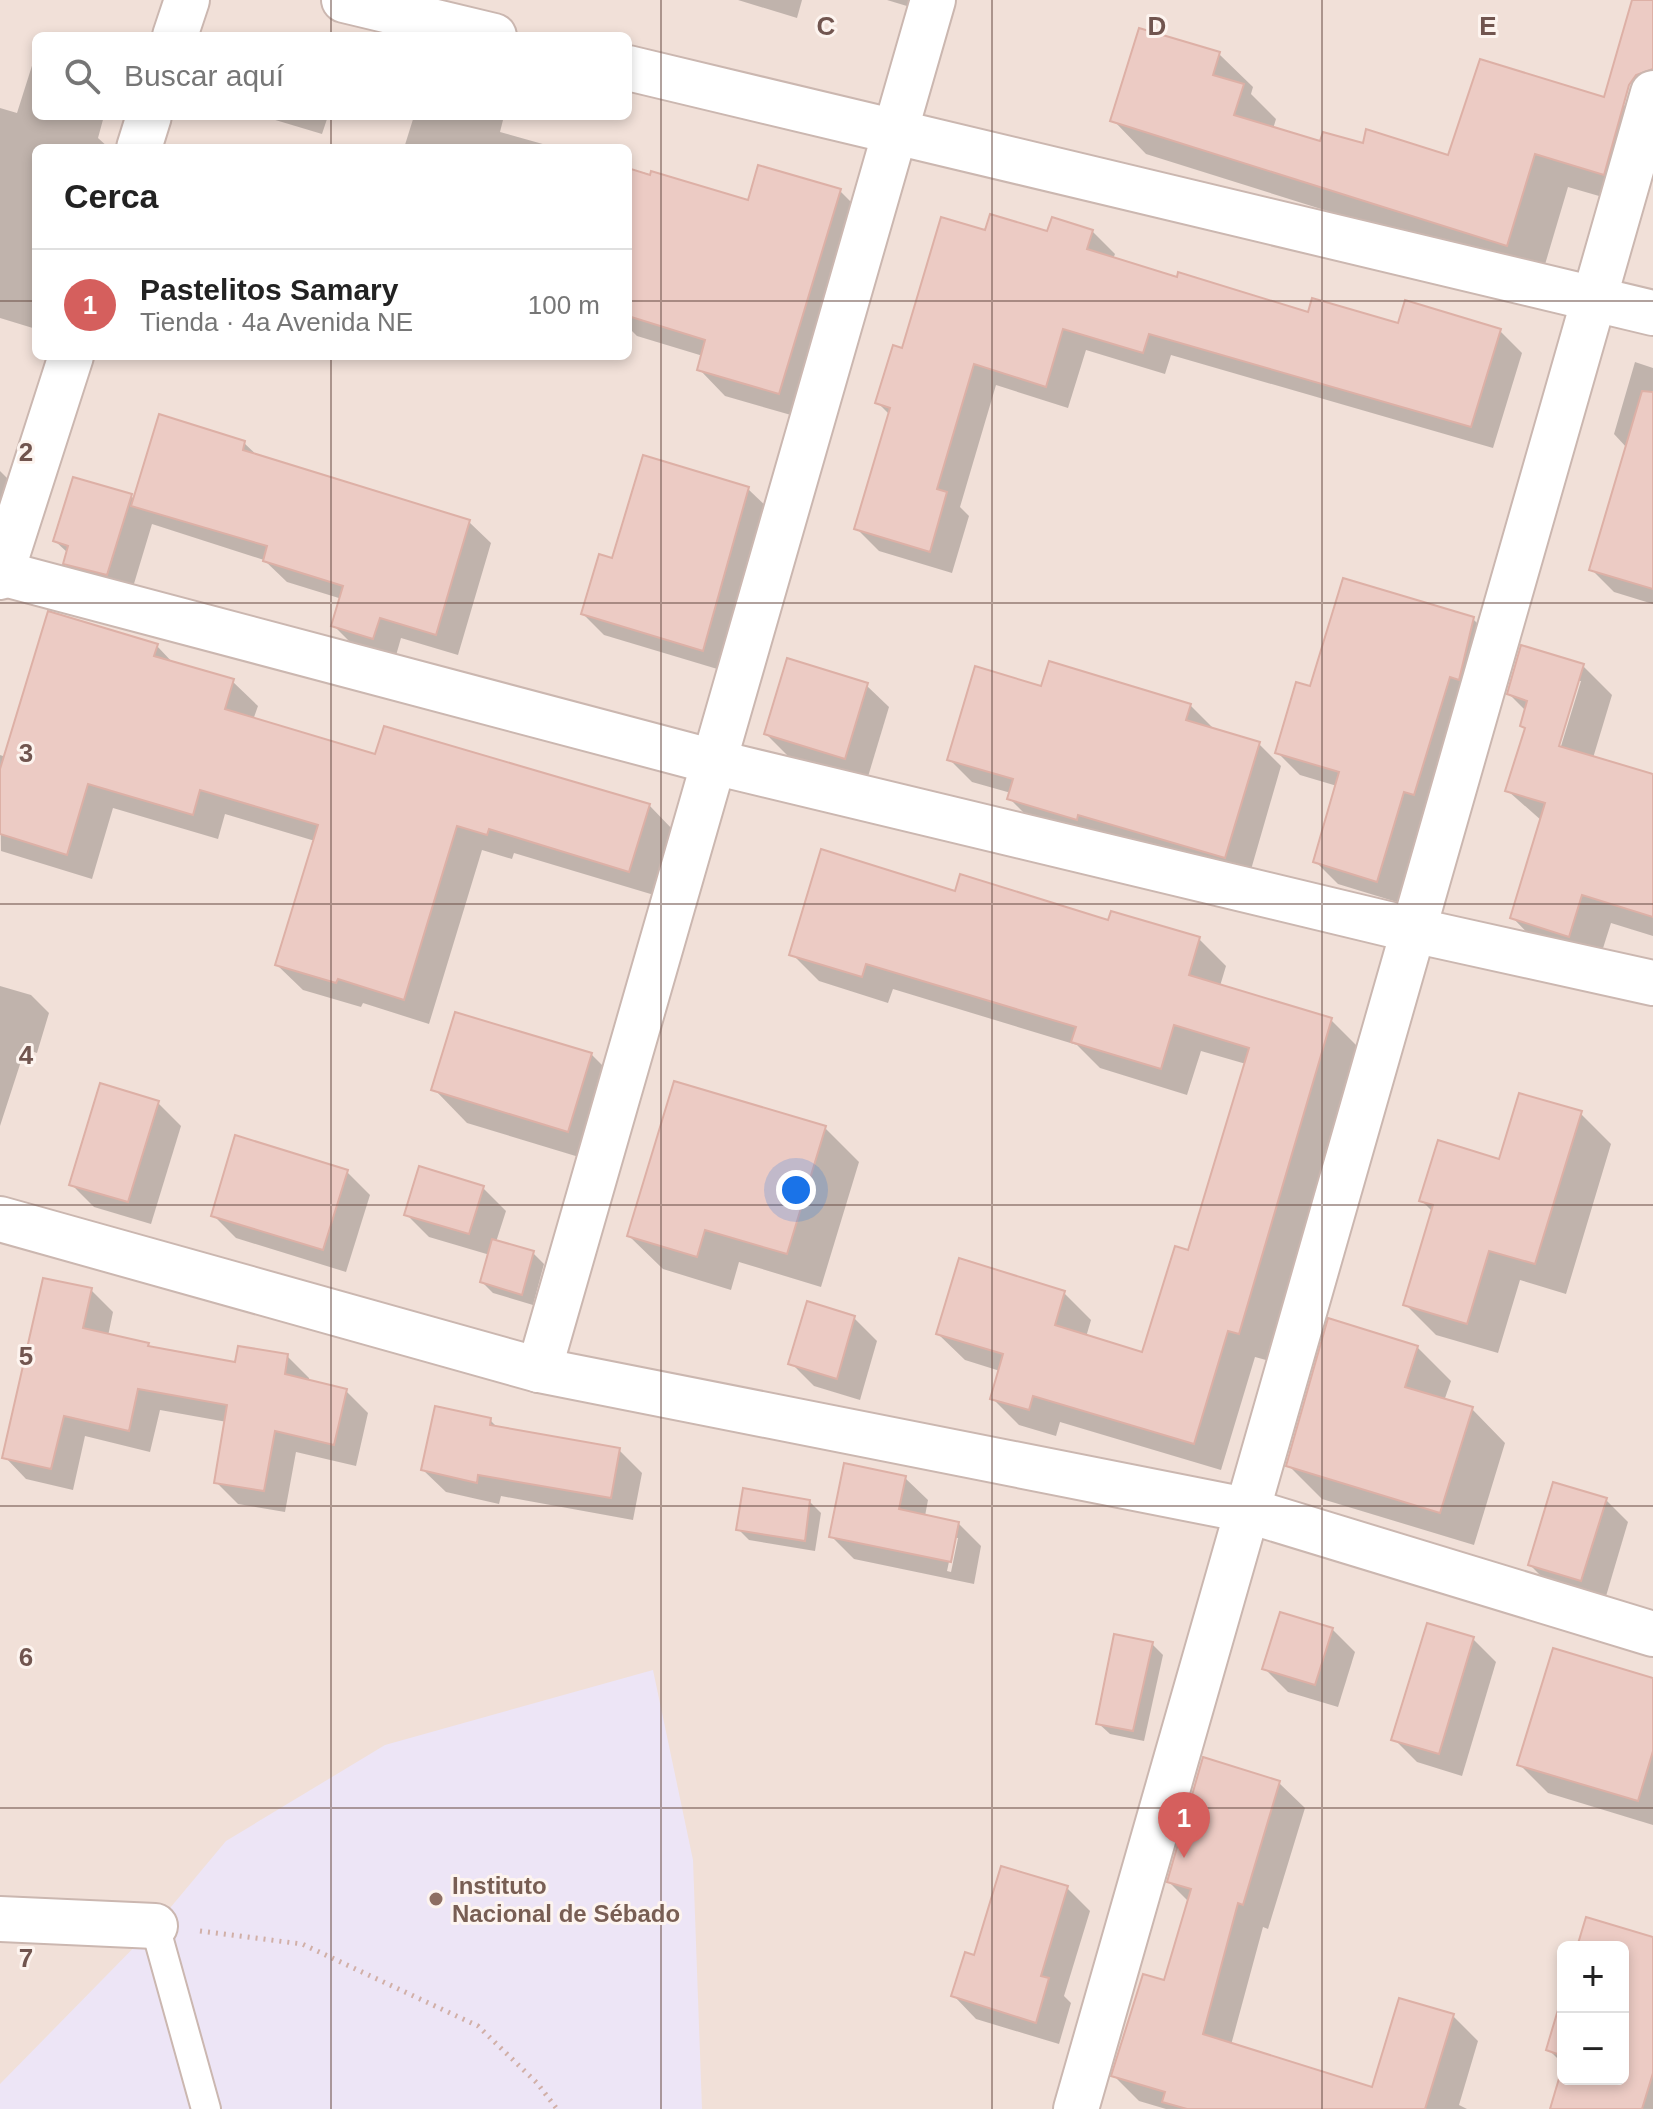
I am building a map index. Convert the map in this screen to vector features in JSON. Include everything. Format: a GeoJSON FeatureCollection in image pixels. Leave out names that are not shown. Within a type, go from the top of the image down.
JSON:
{"type":"FeatureCollection","features":[{"type":"Feature","properties":{"kind":"street"},"geometry":{"type":"LineString","coordinates":[[176,32],[187,0]]}},
{"type":"Feature","properties":{"kind":"street"},"geometry":{"type":"LineString","coordinates":[[344,0],[477,32]]}},
{"type":"Feature","properties":{"kind":"street"},"geometry":{"type":"LineString","coordinates":[[539,1370],[933,0]]}},
{"type":"Feature","properties":{"kind":"street"},"geometry":{"type":"LineString","coordinates":[[632,69],[1653,313]]}},
{"type":"Feature","properties":{"kind":"street"},"geometry":{"type":"LineString","coordinates":[[1075,2108],[1653,93]]}},
{"type":"Feature","properties":{"kind":"street"},"geometry":{"type":"LineString","coordinates":[[140,144],[148,120]]}},
{"type":"Feature","properties":{"kind":"street"},"geometry":{"type":"LineString","coordinates":[[70,360],[1,575],[714,762],[1413,930],[1653,983]]}},
{"type":"Feature","properties":{"kind":"street"},"geometry":{"type":"LineString","coordinates":[[0,1219],[539,1370],[1246,1510],[1653,1634]]}},
{"type":"Feature","properties":{"kind":"street"},"geometry":{"type":"LineString","coordinates":[[0,1919],[155,1926]]}},
{"type":"Feature","properties":{"kind":"lane"},"geometry":{"type":"LineString","coordinates":[[155,1926],[206,2109]]}},
{"type":"Feature","properties":{"kind":"path"},"geometry":{"type":"LineString","coordinates":[[155,1926],[302,1944],[478,2026],[537,2083],[557,2109]]}},
{"type":"Feature","properties":{"kind":"shaded area"},"geometry":{"type":"Polygon","coordinates":[[[0,0],[1653,0],[1653,2109],[0,2109],[0,0]]]}},
{"type":"Feature","properties":{"kind":"shaded area","name":"Instituto Nacional de Sébado"},"geometry":{"type":"Polygon","coordinates":[[[653,1670],[693,1860],[702,2109],[0,2109],[0,2084],[155,1926],[226,1841],[385,1745],[653,1670]]]}},
{"type":"Feature","properties":{"kind":"building"},"geometry":{"type":"Polygon","coordinates":[[[1632,0],[1653,0],[1653,69],[1636,75],[1629,85],[1604,175],[1535,154],[1507,246],[1110,121],[1139,28],[1220,52],[1213,75],[1244,84],[1234,115],[1320,141],[1323,132],[1363,143],[1366,129],[1448,155],[1480,59],[1604,97],[1632,0]]]}},
{"type":"Feature","properties":{"kind":"building"},"geometry":{"type":"Polygon","coordinates":[[[758,165],[841,189],[779,394],[697,370],[705,340],[632,317],[632,169],[650,175],[651,171],[748,200],[758,165]]]}},
{"type":"Feature","properties":{"kind":"building"},"geometry":{"type":"Polygon","coordinates":[[[990,214],[1047,231],[1052,217],[1093,230],[1087,249],[1177,277],[1178,272],[1308,312],[1312,298],[1398,323],[1405,300],[1501,329],[1471,427],[1149,334],[1143,353],[1063,329],[1046,387],[974,364],[937,489],[947,492],[930,552],[854,529],[890,408],[875,403],[893,345],[902,348],[941,217],[985,230],[990,214]]]}},
{"type":"Feature","properties":{"kind":"building"},"geometry":{"type":"Polygon","coordinates":[[[1642,391],[1653,392],[1653,589],[1589,570],[1642,391]]]}},
{"type":"Feature","properties":{"kind":"building"},"geometry":{"type":"Polygon","coordinates":[[[159,414],[245,441],[243,450],[470,520],[436,635],[380,618],[373,639],[331,626],[343,586],[263,561],[267,546],[131,506],[159,414]]]}},
{"type":"Feature","properties":{"kind":"building"},"geometry":{"type":"Polygon","coordinates":[[[643,455],[749,487],[703,651],[581,614],[599,554],[612,558],[643,455]]]}},
{"type":"Feature","properties":{"kind":"building"},"geometry":{"type":"Polygon","coordinates":[[[73,477],[132,494],[107,575],[63,564],[68,546],[53,541],[73,477]]]}},
{"type":"Feature","properties":{"kind":"building"},"geometry":{"type":"Polygon","coordinates":[[[1343,578],[1474,617],[1459,680],[1450,677],[1414,795],[1404,792],[1377,882],[1313,862],[1339,772],[1275,753],[1296,682],[1310,686],[1343,578]]]}},
{"type":"Feature","properties":{"kind":"building"},"geometry":{"type":"Polygon","coordinates":[[[48,611],[158,644],[154,656],[234,679],[225,709],[375,754],[384,726],[650,804],[629,872],[489,829],[487,835],[457,826],[404,1000],[338,979],[336,983],[275,965],[318,825],[200,790],[193,815],[88,784],[67,855],[0,834],[0,769],[48,611]]]}},
{"type":"Feature","properties":{"kind":"building"},"geometry":{"type":"Polygon","coordinates":[[[1521,645],[1584,664],[1559,746],[1653,774],[1653,917],[1582,895],[1569,937],[1510,918],[1545,803],[1505,791],[1525,728],[1520,726],[1527,701],[1507,694],[1521,645]]]}},
{"type":"Feature","properties":{"kind":"building"},"geometry":{"type":"Polygon","coordinates":[[[787,658],[868,683],[845,759],[764,734],[787,658]]]}},
{"type":"Feature","properties":{"kind":"building"},"geometry":{"type":"Polygon","coordinates":[[[1049,661],[1191,704],[1186,720],[1260,742],[1225,858],[1078,815],[1077,820],[1007,799],[1013,779],[947,760],[975,666],[1041,686],[1049,661]]]}},
{"type":"Feature","properties":{"kind":"building"},"geometry":{"type":"Polygon","coordinates":[[[821,849],[955,891],[960,874],[1108,920],[1111,911],[1200,937],[1189,975],[1332,1018],[1239,1334],[1228,1331],[1194,1444],[1033,1396],[1029,1410],[990,1399],[1003,1354],[936,1334],[959,1258],[1065,1291],[1055,1325],[1142,1352],[1175,1246],[1188,1250],[1249,1048],[1174,1025],[1161,1069],[1071,1042],[1076,1027],[866,964],[862,977],[789,955],[821,849]]]}},
{"type":"Feature","properties":{"kind":"building"},"geometry":{"type":"Polygon","coordinates":[[[455,1012],[592,1053],[568,1132],[431,1090],[455,1012]]]}},
{"type":"Feature","properties":{"kind":"building"},"geometry":{"type":"Polygon","coordinates":[[[674,1081],[826,1126],[787,1254],[705,1230],[697,1257],[627,1236],[674,1081]]]}},
{"type":"Feature","properties":{"kind":"building"},"geometry":{"type":"Polygon","coordinates":[[[100,1083],[159,1101],[128,1202],[69,1185],[100,1083]]]}},
{"type":"Feature","properties":{"kind":"building"},"geometry":{"type":"Polygon","coordinates":[[[1519,1093],[1582,1111],[1535,1264],[1489,1251],[1467,1324],[1403,1305],[1433,1205],[1419,1201],[1438,1140],[1499,1159],[1519,1093]]]}},
{"type":"Feature","properties":{"kind":"building"},"geometry":{"type":"Polygon","coordinates":[[[235,1135],[348,1170],[323,1250],[211,1216],[235,1135]]]}},
{"type":"Feature","properties":{"kind":"building"},"geometry":{"type":"Polygon","coordinates":[[[419,1166],[484,1186],[469,1234],[404,1215],[419,1166]]]}},
{"type":"Feature","properties":{"kind":"building"},"geometry":{"type":"Polygon","coordinates":[[[492,1239],[534,1251],[522,1295],[480,1282],[492,1239]]]}},
{"type":"Feature","properties":{"kind":"building"},"geometry":{"type":"Polygon","coordinates":[[[43,1278],[92,1288],[83,1328],[149,1343],[148,1346],[235,1362],[238,1346],[288,1354],[285,1374],[347,1389],[334,1445],[275,1431],[264,1491],[214,1483],[227,1405],[138,1389],[129,1431],[64,1416],[51,1469],[2,1458],[43,1278]]]}},
{"type":"Feature","properties":{"kind":"building"},"geometry":{"type":"Polygon","coordinates":[[[807,1301],[855,1316],[837,1379],[788,1364],[807,1301]]]}},
{"type":"Feature","properties":{"kind":"building"},"geometry":{"type":"Polygon","coordinates":[[[1328,1318],[1418,1346],[1405,1387],[1473,1407],[1440,1513],[1286,1466],[1328,1318]]]}},
{"type":"Feature","properties":{"kind":"building"},"geometry":{"type":"Polygon","coordinates":[[[435,1406],[491,1418],[490,1425],[620,1448],[611,1498],[478,1475],[477,1483],[421,1470],[435,1406]]]}},
{"type":"Feature","properties":{"kind":"building"},"geometry":{"type":"Polygon","coordinates":[[[844,1463],[906,1476],[899,1509],[959,1522],[951,1562],[829,1537],[844,1463]]]}},
{"type":"Feature","properties":{"kind":"building"},"geometry":{"type":"Polygon","coordinates":[[[1553,1482],[1607,1498],[1581,1581],[1528,1565],[1553,1482]]]}},
{"type":"Feature","properties":{"kind":"building"},"geometry":{"type":"Polygon","coordinates":[[[743,1488],[810,1500],[805,1541],[736,1530],[743,1488]]]}},
{"type":"Feature","properties":{"kind":"building"},"geometry":{"type":"Polygon","coordinates":[[[1280,1612],[1333,1628],[1315,1685],[1262,1669],[1280,1612]]]}},
{"type":"Feature","properties":{"kind":"building"},"geometry":{"type":"Polygon","coordinates":[[[1427,1623],[1474,1637],[1439,1754],[1391,1740],[1427,1623]]]}},
{"type":"Feature","properties":{"kind":"building"},"geometry":{"type":"Polygon","coordinates":[[[1114,1634],[1153,1642],[1133,1731],[1096,1724],[1114,1634]]]}},
{"type":"Feature","properties":{"kind":"building"},"geometry":{"type":"Polygon","coordinates":[[[1553,1648],[1653,1678],[1653,1751],[1638,1801],[1517,1765],[1553,1648]]]}},
{"type":"Feature","properties":{"kind":"building"},"geometry":{"type":"Polygon","coordinates":[[[1203,1757],[1280,1781],[1243,1905],[1238,1903],[1203,2034],[1372,2087],[1399,1998],[1454,2014],[1425,2109],[1187,2109],[1162,2102],[1165,2092],[1111,2076],[1143,1974],[1164,1980],[1191,1889],[1167,1882],[1203,1757]]]}},
{"type":"Feature","properties":{"kind":"building"},"geometry":{"type":"Polygon","coordinates":[[[1001,1866],[1068,1886],[1041,1976],[1049,1978],[1036,2023],[951,1996],[965,1952],[974,1955],[1001,1866]]]}},
{"type":"Feature","properties":{"kind":"building"},"geometry":{"type":"Polygon","coordinates":[[[1586,1917],[1653,1937],[1653,2073],[1642,2109],[1550,2109],[1557,2085],[1629,2085],[1629,1941],[1579,1941],[1586,1917]]]}},
{"type":"Feature","properties":{"kind":"building"},"geometry":{"type":"Polygon","coordinates":[[[1557,2013],[1557,2054],[1546,2050],[1557,2013]]]}},
{"type":"Feature","properties":{"kind":"place","name":"Pastelitos Samary"},"geometry":{"type":"Point","coordinates":[1184,1858]}},
{"type":"Feature","properties":{"kind":"place","name":"Instituto Nacional de Sébado"},"geometry":{"type":"Point","coordinates":[436,1899]}}]}
